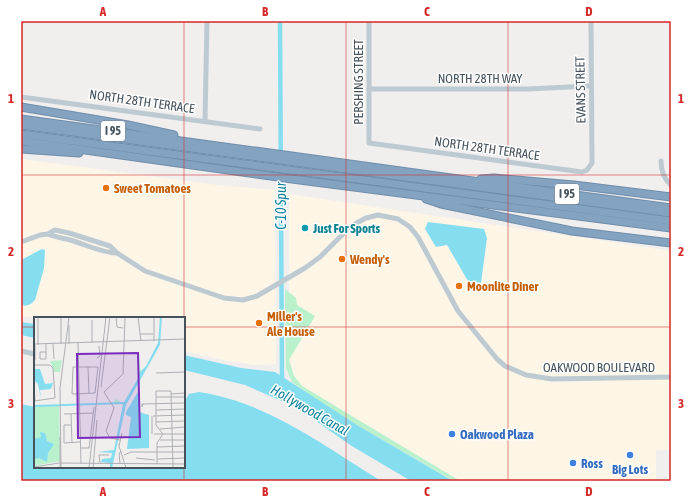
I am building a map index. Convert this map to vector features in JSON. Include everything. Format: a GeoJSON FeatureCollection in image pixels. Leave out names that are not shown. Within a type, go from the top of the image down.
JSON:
{"type":"FeatureCollection","features":[{"type":"Feature","properties":{"kind":"highway"},"geometry":{"type":"LineString","coordinates":[[21,107],[128,125],[195,139],[205,144]]}},
{"type":"Feature","properties":{"kind":"highway","name":"I 95"},"geometry":{"type":"LineString","coordinates":[[21,119],[205,144],[291,159],[462,179],[671,208]]}},
{"type":"Feature","properties":{"kind":"highway"},"geometry":{"type":"LineString","coordinates":[[21,125],[271,156]]}},
{"type":"Feature","properties":{"kind":"highway"},"geometry":{"type":"LineString","coordinates":[[21,134],[271,172]]}},
{"type":"Feature","properties":{"kind":"highway","name":"I 95"},"geometry":{"type":"LineString","coordinates":[[21,141],[148,158],[271,172],[417,195],[671,228]]}},
{"type":"Feature","properties":{"kind":"highway"},"geometry":{"type":"LineString","coordinates":[[21,149],[148,158]]}},
{"type":"Feature","properties":{"kind":"highway"},"geometry":{"type":"LineString","coordinates":[[291,159],[671,213]]}},
{"type":"Feature","properties":{"kind":"highway"},"geometry":{"type":"LineString","coordinates":[[292,175],[671,222]]}},
{"type":"Feature","properties":{"kind":"highway"},"geometry":{"type":"LineString","coordinates":[[462,179],[494,178],[574,185],[671,197]]}},
{"type":"Feature","properties":{"kind":"highway"},"geometry":{"type":"LineString","coordinates":[[417,195],[441,204],[572,231],[671,243]]}},
{"type":"Feature","properties":{"kind":"street"},"geometry":{"type":"LineString","coordinates":[[205,121],[207,21]]}},
{"type":"Feature","properties":{"kind":"street","name":"PERSHING STREET"},"geometry":{"type":"LineString","coordinates":[[369,21],[369,143]]}},
{"type":"Feature","properties":{"kind":"street","name":"EVANS STREET"},"geometry":{"type":"LineString","coordinates":[[590,21],[592,158]]}},
{"type":"Feature","properties":{"kind":"street","name":"NORTH 28TH WAY"},"geometry":{"type":"LineString","coordinates":[[369,89],[528,89],[590,86]]}},
{"type":"Feature","properties":{"kind":"street","name":"NORTH 28TH TERRACE"},"geometry":{"type":"LineString","coordinates":[[21,97],[260,129]]}},
{"type":"Feature","properties":{"kind":"street","name":"NORTH 28TH TERRACE"},"geometry":{"type":"LineString","coordinates":[[369,143],[582,172],[591,166],[592,158]]}},
{"type":"Feature","properties":{"kind":"street"},"geometry":{"type":"LineString","coordinates":[[661,161],[664,177],[671,186]]}},
{"type":"Feature","properties":{"kind":"street","name":"OAKWOOD BOULEVARD"},"geometry":{"type":"LineString","coordinates":[[21,242],[40,235],[48,234],[55,230],[70,233],[110,246],[117,253],[145,271],[224,298],[236,300],[248,299],[257,296],[305,268],[320,257],[351,226],[366,218],[378,215],[389,216],[398,219],[410,227],[418,237],[458,311],[497,359],[505,366],[526,375],[552,379],[671,377]]}},
{"type":"Feature","properties":{"kind":"street"},"geometry":{"type":"LineString","coordinates":[[21,351],[34,354]]}},
{"type":"Feature","properties":{"kind":"shaded area"},"geometry":{"type":"Polygon","coordinates":[[[21,159],[218,185],[275,190],[276,364],[254,365],[185,351],[185,317],[34,318],[21,316],[21,159]]]}},
{"type":"Feature","properties":{"kind":"shaded area"},"geometry":{"type":"Polygon","coordinates":[[[289,194],[671,251],[671,450],[656,450],[656,481],[460,481],[302,386],[294,376],[289,360],[289,194]]]}},
{"type":"Feature","properties":{"kind":"green space"},"geometry":{"type":"Polygon","coordinates":[[[285,289],[296,298],[297,305],[315,316],[289,360],[294,376],[302,386],[460,481],[454,481],[357,425],[292,382],[286,368],[285,289]]]}},
{"type":"Feature","properties":{"kind":"water"},"geometry":{"type":"Polygon","coordinates":[[[428,222],[484,229],[487,238],[481,283],[468,281],[447,245],[436,247],[425,229],[428,222]]]}},
{"type":"Feature","properties":{"kind":"water"},"geometry":{"type":"Polygon","coordinates":[[[42,249],[45,250],[44,268],[35,300],[31,304],[25,306],[21,304],[21,261],[42,249]]]}},
{"type":"Feature","properties":{"kind":"water"},"geometry":{"type":"Polygon","coordinates":[[[21,322],[34,324],[34,338],[21,335],[21,322]]]}},
{"type":"Feature","properties":{"kind":"water","name":"Hollywood Canal"},"geometry":{"type":"Polygon","coordinates":[[[185,355],[241,368],[275,372],[357,425],[453,481],[411,481],[350,445],[298,408],[245,385],[185,370],[185,355]]]}},
{"type":"Feature","properties":{"kind":"water"},"geometry":{"type":"Polygon","coordinates":[[[199,392],[224,397],[271,415],[316,440],[381,481],[21,481],[21,404],[34,407],[34,468],[185,468],[185,400],[189,394],[199,392]]]}},
{"type":"Feature","properties":{"kind":"waterway","name":"C-10 Spur"},"geometry":{"type":"LineString","coordinates":[[280,21],[282,381]]}},
{"type":"Feature","properties":{"kind":"place","name":"Sweet Tomatoes"},"geometry":{"type":"Point","coordinates":[106,188]}},
{"type":"Feature","properties":{"kind":"place","name":"Just For Sports"},"geometry":{"type":"Point","coordinates":[305,228]}},
{"type":"Feature","properties":{"kind":"place","name":"Wendy's"},"geometry":{"type":"Point","coordinates":[342,259]}},
{"type":"Feature","properties":{"kind":"place","name":"Moonlite Diner"},"geometry":{"type":"Point","coordinates":[459,286]}},
{"type":"Feature","properties":{"kind":"place","name":"Miller's Ale House"},"geometry":{"type":"Point","coordinates":[259,323]}},
{"type":"Feature","properties":{"kind":"place","name":"Oakwood Plaza"},"geometry":{"type":"Point","coordinates":[452,434]}},
{"type":"Feature","properties":{"kind":"place","name":"Big Lots"},"geometry":{"type":"Point","coordinates":[630,455]}},
{"type":"Feature","properties":{"kind":"place","name":"Ross"},"geometry":{"type":"Point","coordinates":[573,463]}}]}
